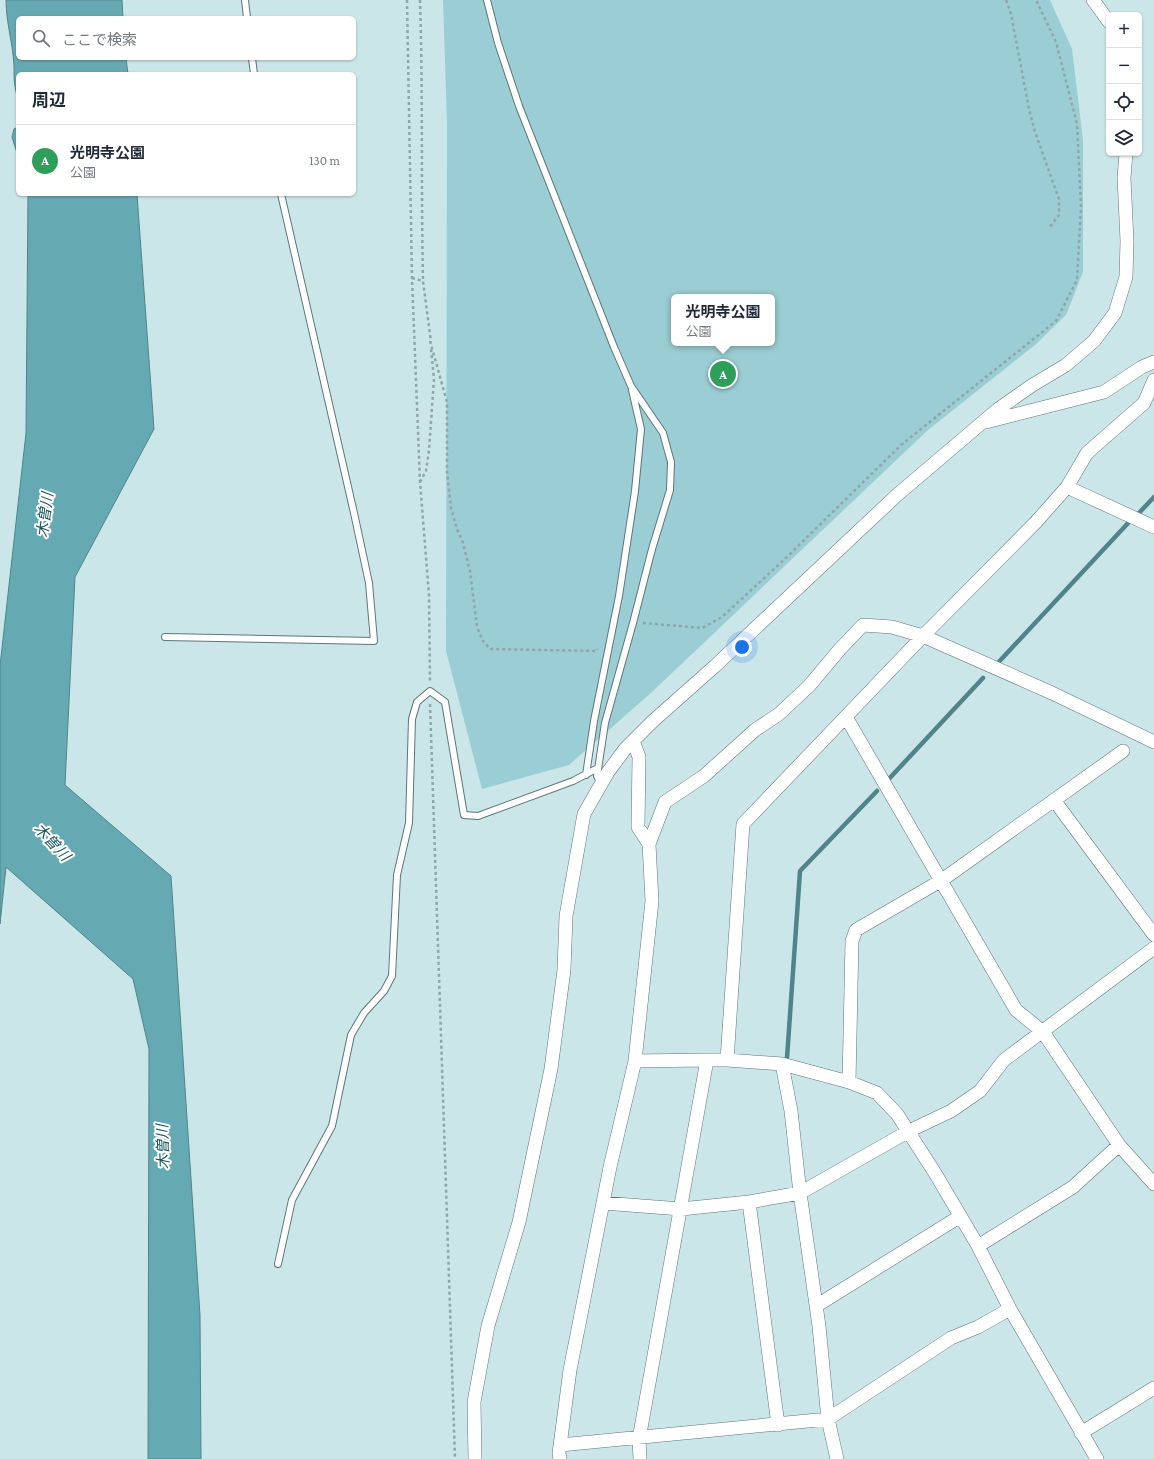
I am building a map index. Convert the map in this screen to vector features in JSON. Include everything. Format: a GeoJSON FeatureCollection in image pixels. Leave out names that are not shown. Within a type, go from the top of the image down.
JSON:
{"type":"FeatureCollection","features":[{"type":"Feature","properties":{"kind":"street"},"geometry":{"type":"LineString","coordinates":[[1093,0],[1106,18]]}},
{"type":"Feature","properties":{"kind":"street"},"geometry":{"type":"LineString","coordinates":[[475,1459],[474,1402],[488,1326],[519,1222],[551,1069],[564,970],[566,916],[584,814],[600,782],[633,741],[653,721],[715,666],[897,495],[982,423],[1031,386],[1066,364],[1094,341],[1115,313],[1126,277],[1127,242],[1124,178],[1126,156]]}},
{"type":"Feature","properties":{"kind":"street"},"geometry":{"type":"LineString","coordinates":[[982,423],[1104,392],[1154,362]]}},
{"type":"Feature","properties":{"kind":"street"},"geometry":{"type":"LineString","coordinates":[[727,1060],[743,824],[923,636],[1036,522],[1067,487],[1087,453],[1144,404],[1154,380]]}},
{"type":"Feature","properties":{"kind":"street"},"geometry":{"type":"LineString","coordinates":[[1067,487],[1154,527]]}},
{"type":"Feature","properties":{"kind":"street"},"geometry":{"type":"LineString","coordinates":[[560,1459],[560,1445],[570,1370],[603,1203],[635,1061],[652,901],[649,844],[665,802],[704,776],[755,730],[778,714],[809,686],[840,649],[863,625],[892,626],[923,636],[1052,693],[1154,742]]}},
{"type":"Feature","properties":{"kind":"street"},"geometry":{"type":"LineString","coordinates":[[846,717],[942,880],[1016,1010],[1043,1032],[1118,1145],[1154,1184]]}},
{"type":"Feature","properties":{"kind":"street"},"geometry":{"type":"LineString","coordinates":[[633,741],[639,757],[638,827],[649,844]]}},
{"type":"Feature","properties":{"kind":"street"},"geometry":{"type":"LineString","coordinates":[[849,1082],[852,941],[856,930],[942,880],[1123,751]]}},
{"type":"Feature","properties":{"kind":"street"},"geometry":{"type":"LineString","coordinates":[[1054,800],[1154,936]]}},
{"type":"Feature","properties":{"kind":"street"},"geometry":{"type":"LineString","coordinates":[[603,1203],[681,1209],[749,1202],[800,1193],[909,1131],[951,1111],[980,1091],[1004,1060],[1154,948]]}},
{"type":"Feature","properties":{"kind":"street"},"geometry":{"type":"LineString","coordinates":[[640,1459],[639,1438],[707,1060]]}},
{"type":"Feature","properties":{"kind":"street"},"geometry":{"type":"LineString","coordinates":[[635,1061],[727,1060],[782,1064],[849,1082],[877,1093],[897,1114],[909,1131],[959,1217],[978,1246],[1010,1309],[1097,1459]]}},
{"type":"Feature","properties":{"kind":"street"},"geometry":{"type":"LineString","coordinates":[[782,1064],[791,1111],[800,1193],[816,1306],[828,1419],[837,1459]]}},
{"type":"Feature","properties":{"kind":"street"},"geometry":{"type":"LineString","coordinates":[[978,1246],[1073,1187],[1118,1145]]}},
{"type":"Feature","properties":{"kind":"street"},"geometry":{"type":"LineString","coordinates":[[749,1202],[778,1425]]}},
{"type":"Feature","properties":{"kind":"street"},"geometry":{"type":"LineString","coordinates":[[816,1306],[959,1217]]}},
{"type":"Feature","properties":{"kind":"street"},"geometry":{"type":"LineString","coordinates":[[560,1445],[828,1419],[951,1338],[978,1327],[1010,1309]]}},
{"type":"Feature","properties":{"kind":"street"},"geometry":{"type":"LineString","coordinates":[[1081,1433],[1154,1388]]}},
{"type":"Feature","properties":{"kind":"lane"},"geometry":{"type":"LineString","coordinates":[[245,0],[247,16]]}},
{"type":"Feature","properties":{"kind":"lane"},"geometry":{"type":"LineString","coordinates":[[487,0],[498,43],[519,106],[631,386],[641,429],[636,483],[619,596],[594,721],[586,775]]}},
{"type":"Feature","properties":{"kind":"lane"},"geometry":{"type":"LineString","coordinates":[[252,60],[254,72]]}},
{"type":"Feature","properties":{"kind":"lane"},"geometry":{"type":"LineString","coordinates":[[165,637],[374,641],[369,583],[330,402],[281,196]]}},
{"type":"Feature","properties":{"kind":"lane"},"geometry":{"type":"LineString","coordinates":[[600,782],[597,776],[605,723],[634,623],[652,549],[670,490],[671,462],[663,433],[631,386]]}},
{"type":"Feature","properties":{"kind":"lane"},"geometry":{"type":"LineString","coordinates":[[278,1264],[292,1200],[332,1126],[351,1035],[364,1013],[384,991],[392,976],[397,875],[409,823],[412,719],[417,702],[430,691],[445,702],[464,815],[478,816],[574,781],[598,768]]}},
{"type":"Feature","properties":{"kind":"path"},"geometry":{"type":"LineString","coordinates":[[406,0],[412,278],[420,482],[429,595],[430,691],[455,1459]]}},
{"type":"Feature","properties":{"kind":"path"},"geometry":{"type":"LineString","coordinates":[[420,0],[423,93],[421,190],[422,280],[434,379],[426,471],[420,482]]}},
{"type":"Feature","properties":{"kind":"path"},"geometry":{"type":"LineString","coordinates":[[1006,0],[1011,14],[1028,109],[1059,199],[1059,215],[1049,228]]}},
{"type":"Feature","properties":{"kind":"path"},"geometry":{"type":"LineString","coordinates":[[634,623],[702,628],[722,617],[788,556],[901,445],[1056,321],[1077,280],[1081,206],[1077,124],[1056,42],[1036,0]]}},
{"type":"Feature","properties":{"kind":"path"},"geometry":{"type":"LineString","coordinates":[[412,278],[422,280]]}},
{"type":"Feature","properties":{"kind":"path"},"geometry":{"type":"LineString","coordinates":[[430,341],[447,402],[446,472],[451,508],[467,557],[477,627],[483,641],[490,649],[597,651],[598,645]]}},
{"type":"Feature","properties":{"kind":"shaded area"},"geometry":{"type":"Polygon","coordinates":[[[443,0],[1050,0],[1072,49],[1083,140],[1083,272],[1066,315],[1035,345],[928,430],[652,692],[569,765],[482,789],[446,651],[447,123],[443,0]]]}},
{"type":"Feature","properties":{"kind":"water"},"geometry":{"type":"Polygon","coordinates":[[[6,0],[122,0],[123,16],[16,16],[16,60],[126,60],[128,72],[16,72],[16,90],[6,0]]]}},
{"type":"Feature","properties":{"kind":"water"},"geometry":{"type":"Polygon","coordinates":[[[16,128],[16,150],[12,137],[14,129],[16,128]]]}},
{"type":"Feature","properties":{"kind":"water","name":"木曽川"},"geometry":{"type":"Polygon","coordinates":[[[28,196],[137,196],[154,429],[75,577],[65,785],[171,876],[200,1315],[201,1459],[148,1459],[149,1049],[133,979],[6,867],[0,924],[0,666],[26,433],[28,196]]]}},
{"type":"Feature","properties":{"kind":"waterway"},"geometry":{"type":"LineString","coordinates":[[1139,513],[1154,497]]}},
{"type":"Feature","properties":{"kind":"waterway"},"geometry":{"type":"LineString","coordinates":[[995,666],[1130,521]]}},
{"type":"Feature","properties":{"kind":"waterway"},"geometry":{"type":"LineString","coordinates":[[887,781],[983,678]]}},
{"type":"Feature","properties":{"kind":"waterway"},"geometry":{"type":"LineString","coordinates":[[787,1058],[800,871],[877,791]]}},
{"type":"Feature","properties":{"kind":"place","name":"光明寺公園"},"geometry":{"type":"Point","coordinates":[723,374]}}]}
